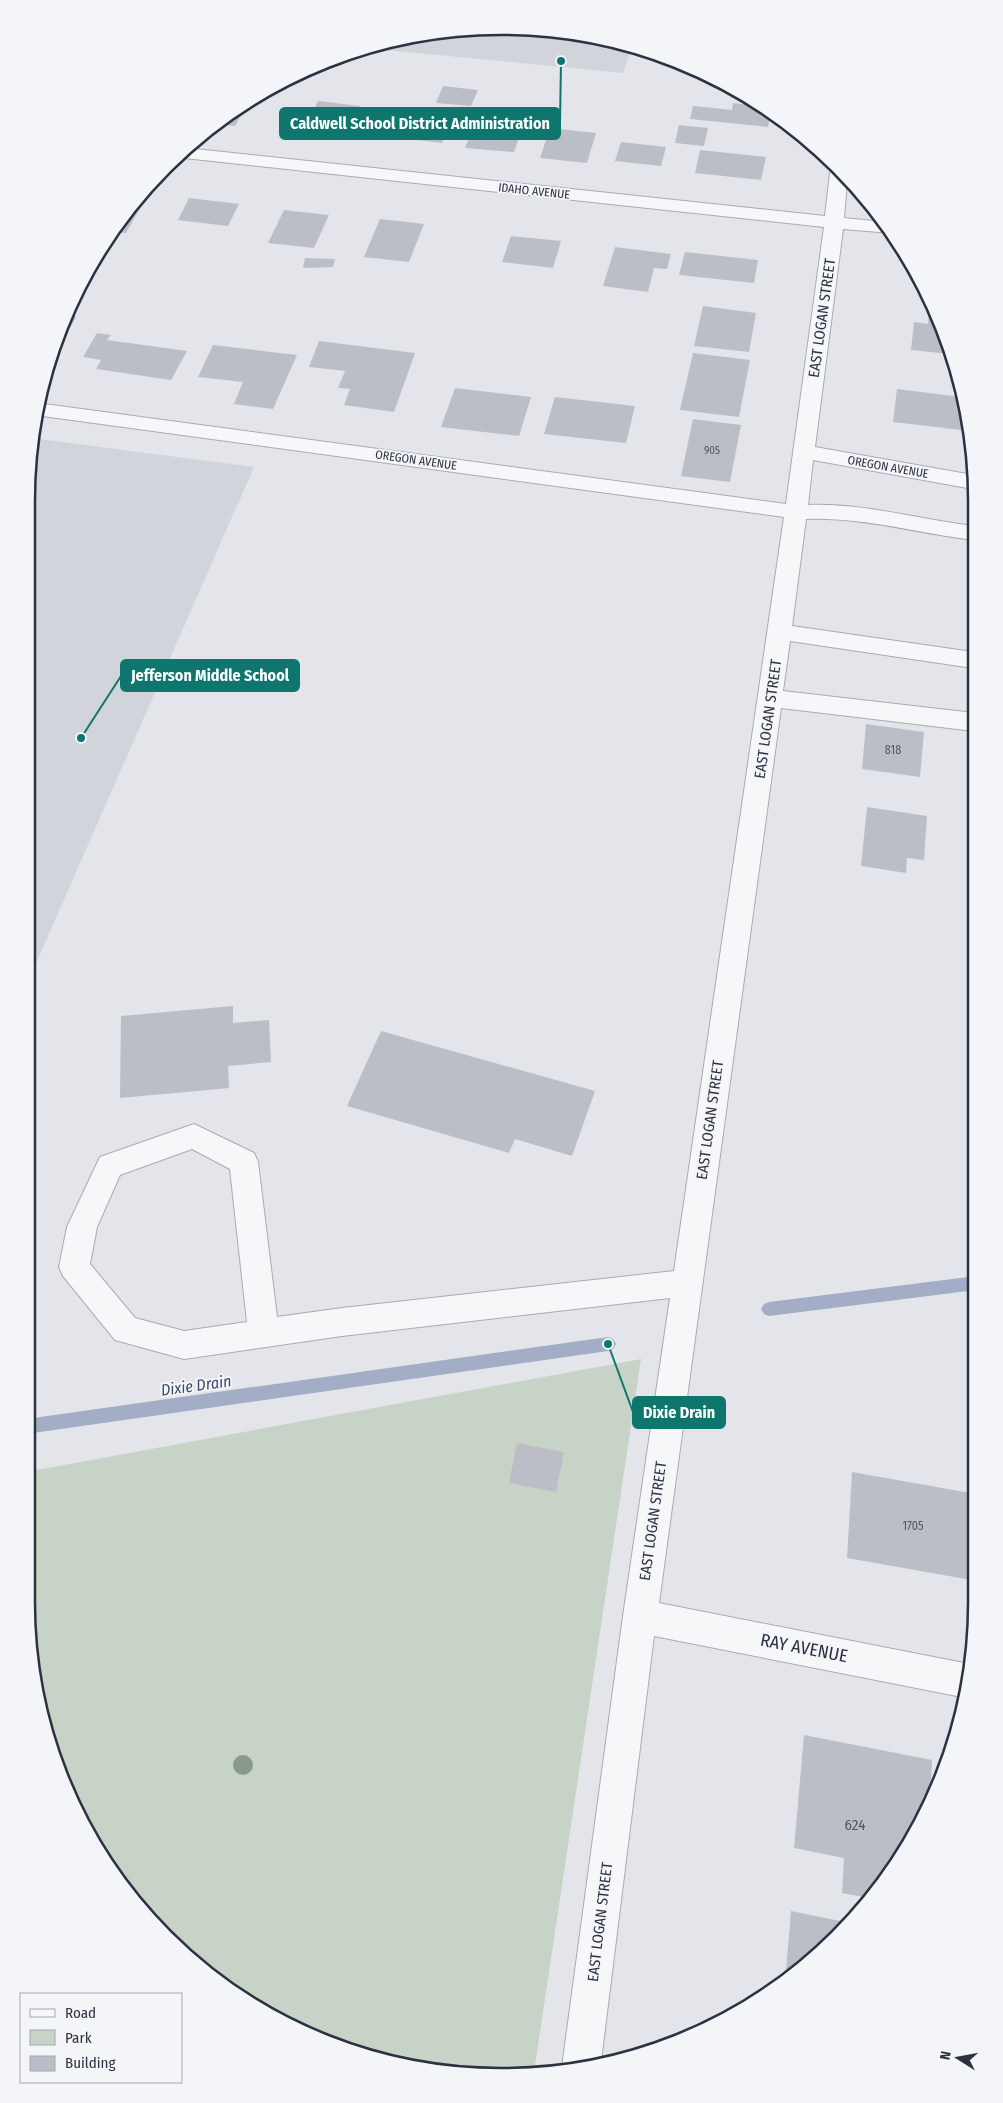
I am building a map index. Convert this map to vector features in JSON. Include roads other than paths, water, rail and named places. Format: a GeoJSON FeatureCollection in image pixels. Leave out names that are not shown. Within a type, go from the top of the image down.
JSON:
{"type":"FeatureCollection","features":[{"type":"Feature","properties":{"kind":"street","name":"IDAHO AVENUE"},"geometry":{"type":"LineString","coordinates":[[191,154],[878,227]]}},
{"type":"Feature","properties":{"kind":"street","name":"EAST LOGAN STREET"},"geometry":{"type":"LineString","coordinates":[[582,2061],[686,1283],[771,698],[838,180]]}},
{"type":"Feature","properties":{"kind":"street","name":"OREGON AVENUE"},"geometry":{"type":"LineString","coordinates":[[44,410],[796,512],[838,511],[879,516],[927,527],[968,532]]}},
{"type":"Feature","properties":{"kind":"street","name":"OREGON AVENUE"},"geometry":{"type":"LineString","coordinates":[[804,452],[967,481]]}},
{"type":"Feature","properties":{"kind":"street"},"geometry":{"type":"LineString","coordinates":[[780,632],[968,659]]}},
{"type":"Feature","properties":{"kind":"street"},"geometry":{"type":"LineString","coordinates":[[771,698],[968,721]]}},
{"type":"Feature","properties":{"kind":"street"},"geometry":{"type":"LineString","coordinates":[[264,1333],[244,1162],[194,1136],[110,1166],[82,1227],[74,1266],[126,1330],[184,1346],[342,1322],[686,1283]]}},
{"type":"Feature","properties":{"kind":"street","name":"RAY AVENUE"},"geometry":{"type":"LineString","coordinates":[[640,1616],[961,1679]]}},
{"type":"Feature","properties":{"kind":"waterway","name":"Dixie Drain"},"geometry":{"type":"LineString","coordinates":[[769,1309],[968,1284]]}},
{"type":"Feature","properties":{"kind":"waterway","name":"Dixie Drain"},"geometry":{"type":"LineString","coordinates":[[35,1426],[608,1344]]}},
{"type":"Feature","properties":{"kind":"place","name":"Caldwell School District Administration"},"geometry":{"type":"Point","coordinates":[561,61]}},
{"type":"Feature","properties":{"kind":"place","name":"Jefferson Middle School"},"geometry":{"type":"Point","coordinates":[81,738]}},
{"type":"Feature","properties":{"kind":"place","name":"Dixie Drain"},"geometry":{"type":"Point","coordinates":[608,1344]}}]}
